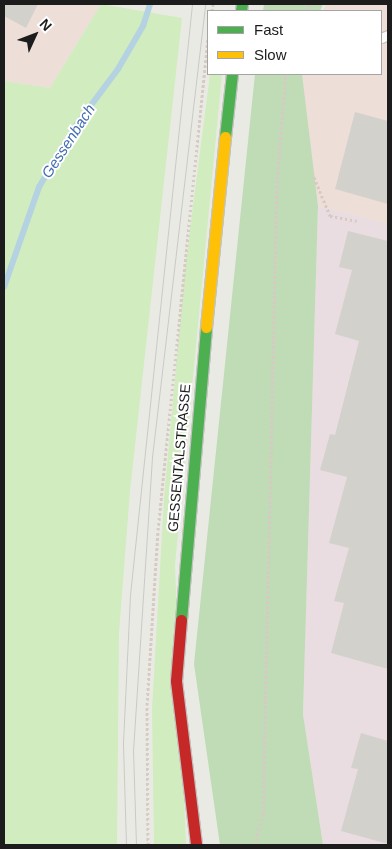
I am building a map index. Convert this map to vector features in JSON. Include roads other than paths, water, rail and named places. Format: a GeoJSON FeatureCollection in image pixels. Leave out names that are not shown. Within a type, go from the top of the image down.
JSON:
{"type":"FeatureCollection","features":[{"type":"Feature","properties":{"kind":"main road","name":"GESSENTALSTRASSE"},"geometry":{"type":"LineString","coordinates":[[196,845],[176,681],[198,393],[232,75]]}},
{"type":"Feature","properties":{"kind":"waterway","name":"Gessenbach"},"geometry":{"type":"LineString","coordinates":[[4,287],[39,187],[77,124],[118,69],[143,26],[150,4]]}},
{"type":"Feature","properties":{"kind":"tram line"},"geometry":{"type":"LineString","coordinates":[[126,845],[123,743],[130,595],[192,4]]}},
{"type":"Feature","properties":{"kind":"tram line"},"geometry":{"type":"LineString","coordinates":[[136,845],[133,751],[152,457],[205,4]]}}]}
